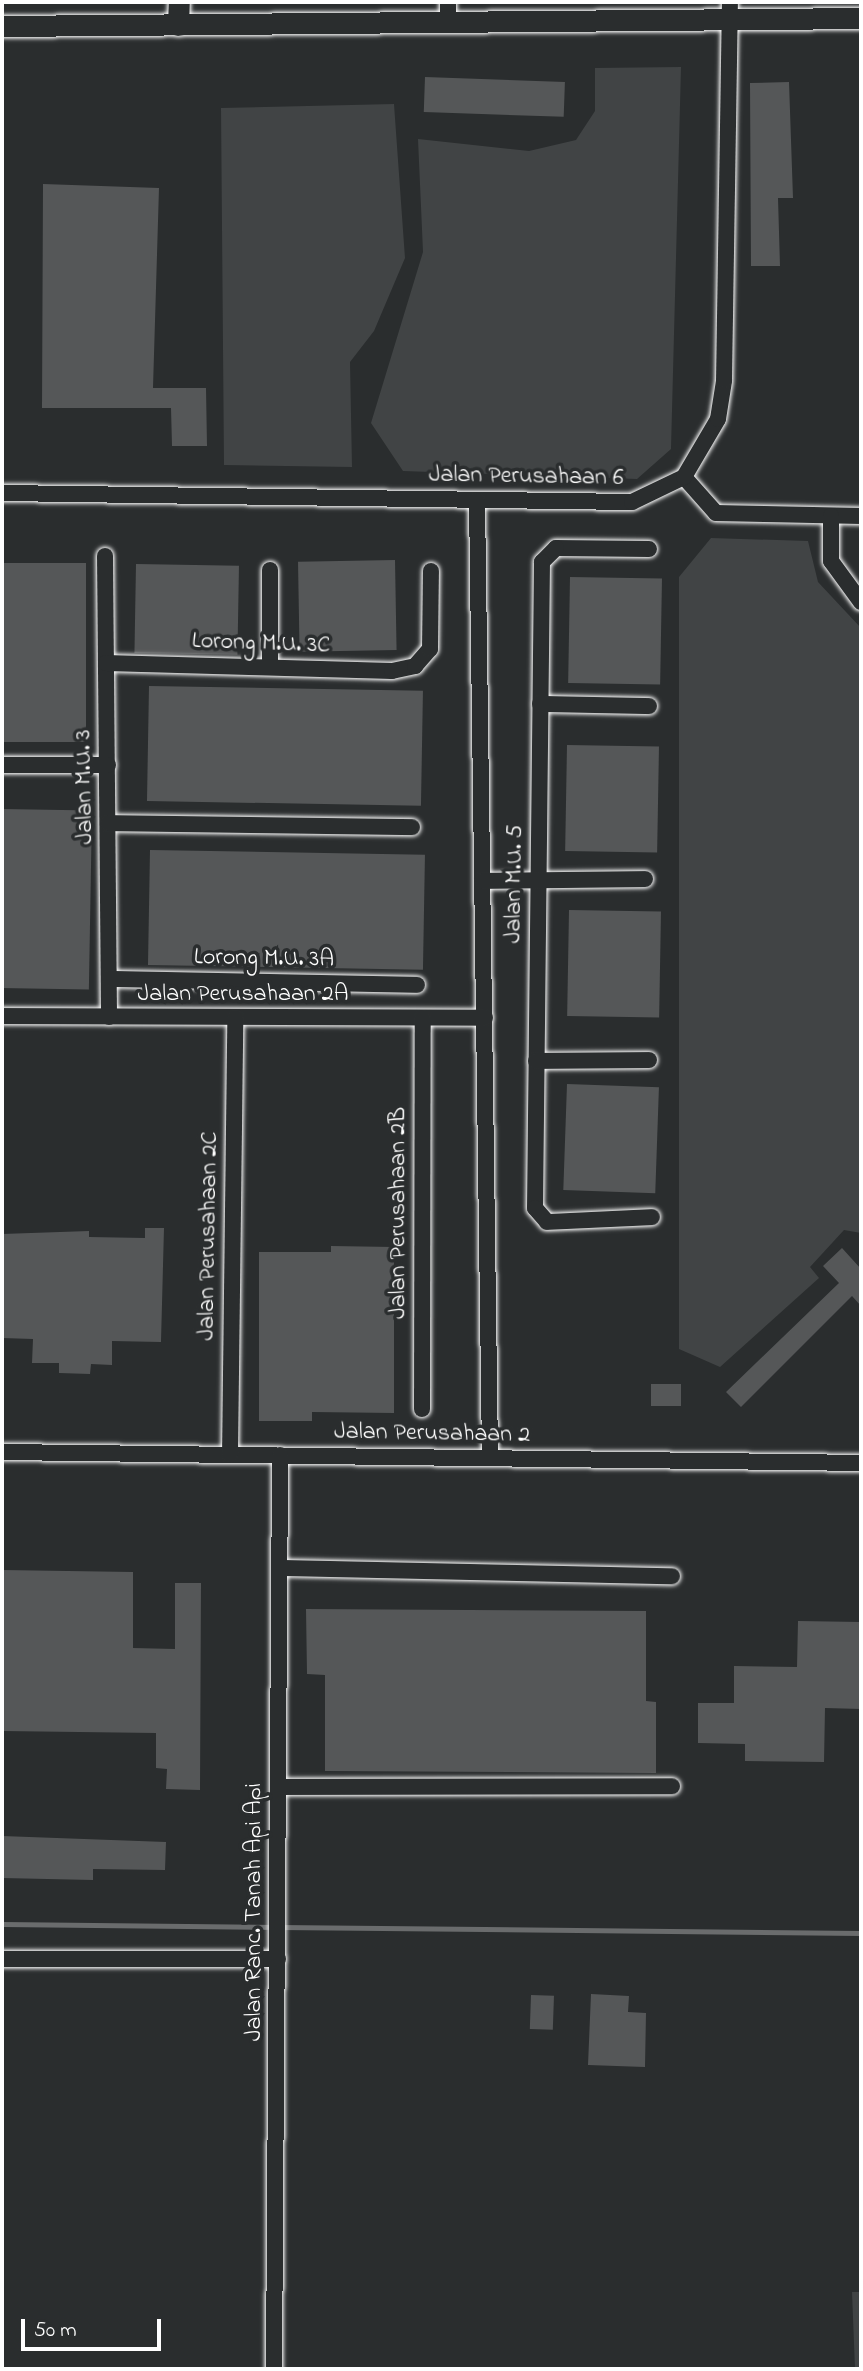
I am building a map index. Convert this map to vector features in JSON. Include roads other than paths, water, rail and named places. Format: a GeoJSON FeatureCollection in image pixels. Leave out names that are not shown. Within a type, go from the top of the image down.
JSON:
{"type":"FeatureCollection","features":[{"type":"Feature","properties":{"kind":"street"},"geometry":{"type":"LineString","coordinates":[[178,24],[179,2]]}},
{"type":"Feature","properties":{"kind":"street"},"geometry":{"type":"LineString","coordinates":[[2,26],[178,24],[448,12],[730,11],[861,18]]}},
{"type":"Feature","properties":{"kind":"street"},"geometry":{"type":"LineString","coordinates":[[730,11],[724,380],[718,419],[684,477],[716,513],[861,516]]}},
{"type":"Feature","properties":{"kind":"street","name":"Jalan Perusahaan 6"},"geometry":{"type":"LineString","coordinates":[[2,493],[632,502],[684,477]]}},
{"type":"Feature","properties":{"kind":"street"},"geometry":{"type":"LineString","coordinates":[[477,500],[490,1458]]}},
{"type":"Feature","properties":{"kind":"street"},"geometry":{"type":"LineString","coordinates":[[831,516],[831,561],[861,601]]}},
{"type":"Feature","properties":{"kind":"street","name":"Jalan M.U. 5"},"geometry":{"type":"LineString","coordinates":[[649,548],[547,553],[542,562],[536,1061],[539,1217],[547,1223],[652,1217]]}},
{"type":"Feature","properties":{"kind":"street","name":"Jalan M.U. 3"},"geometry":{"type":"LineString","coordinates":[[105,556],[109,1017]]}},
{"type":"Feature","properties":{"kind":"street"},"geometry":{"type":"LineString","coordinates":[[270,570],[270,667]]}},
{"type":"Feature","properties":{"kind":"street","name":"Lorong M.U. 3C"},"geometry":{"type":"LineString","coordinates":[[106,663],[391,671],[415,666],[430,649],[431,571]]}},
{"type":"Feature","properties":{"kind":"street"},"geometry":{"type":"LineString","coordinates":[[540,704],[649,706]]}},
{"type":"Feature","properties":{"kind":"street"},"geometry":{"type":"LineString","coordinates":[[2,765],[108,765]]}},
{"type":"Feature","properties":{"kind":"street"},"geometry":{"type":"LineString","coordinates":[[108,823],[412,827]]}},
{"type":"Feature","properties":{"kind":"street"},"geometry":{"type":"LineString","coordinates":[[482,881],[645,879]]}},
{"type":"Feature","properties":{"kind":"street","name":"Lorong M.U. 3A"},"geometry":{"type":"LineString","coordinates":[[110,979],[417,985]]}},
{"type":"Feature","properties":{"kind":"street","name":"Jalan Perusahaan 2A"},"geometry":{"type":"LineString","coordinates":[[2,1016],[485,1018]]}},
{"type":"Feature","properties":{"kind":"street","name":"Jalan Perusahaan 2C"},"geometry":{"type":"LineString","coordinates":[[230,1455],[235,1017]]}},
{"type":"Feature","properties":{"kind":"street","name":"Jalan Perusahaan 2B"},"geometry":{"type":"LineString","coordinates":[[422,1409],[423,1018]]}},
{"type":"Feature","properties":{"kind":"street"},"geometry":{"type":"LineString","coordinates":[[536,1061],[649,1060]]}},
{"type":"Feature","properties":{"kind":"street","name":"Jalan Perusahaan 2"},"geometry":{"type":"LineString","coordinates":[[2,1452],[861,1463]]}},
{"type":"Feature","properties":{"kind":"street","name":"Jalan Ranc. Tanah Api Api"},"geometry":{"type":"LineString","coordinates":[[274,2369],[280,1455]]}},
{"type":"Feature","properties":{"kind":"street"},"geometry":{"type":"LineString","coordinates":[[280,1568],[672,1576]]}},
{"type":"Feature","properties":{"kind":"street"},"geometry":{"type":"LineString","coordinates":[[278,1787],[671,1786]]}},
{"type":"Feature","properties":{"kind":"street"},"geometry":{"type":"LineString","coordinates":[[2,1959],[278,1959]]}},
{"type":"Feature","properties":{"kind":"waterway"},"geometry":{"type":"LineString","coordinates":[[2,1924],[861,1933]]}}]}
